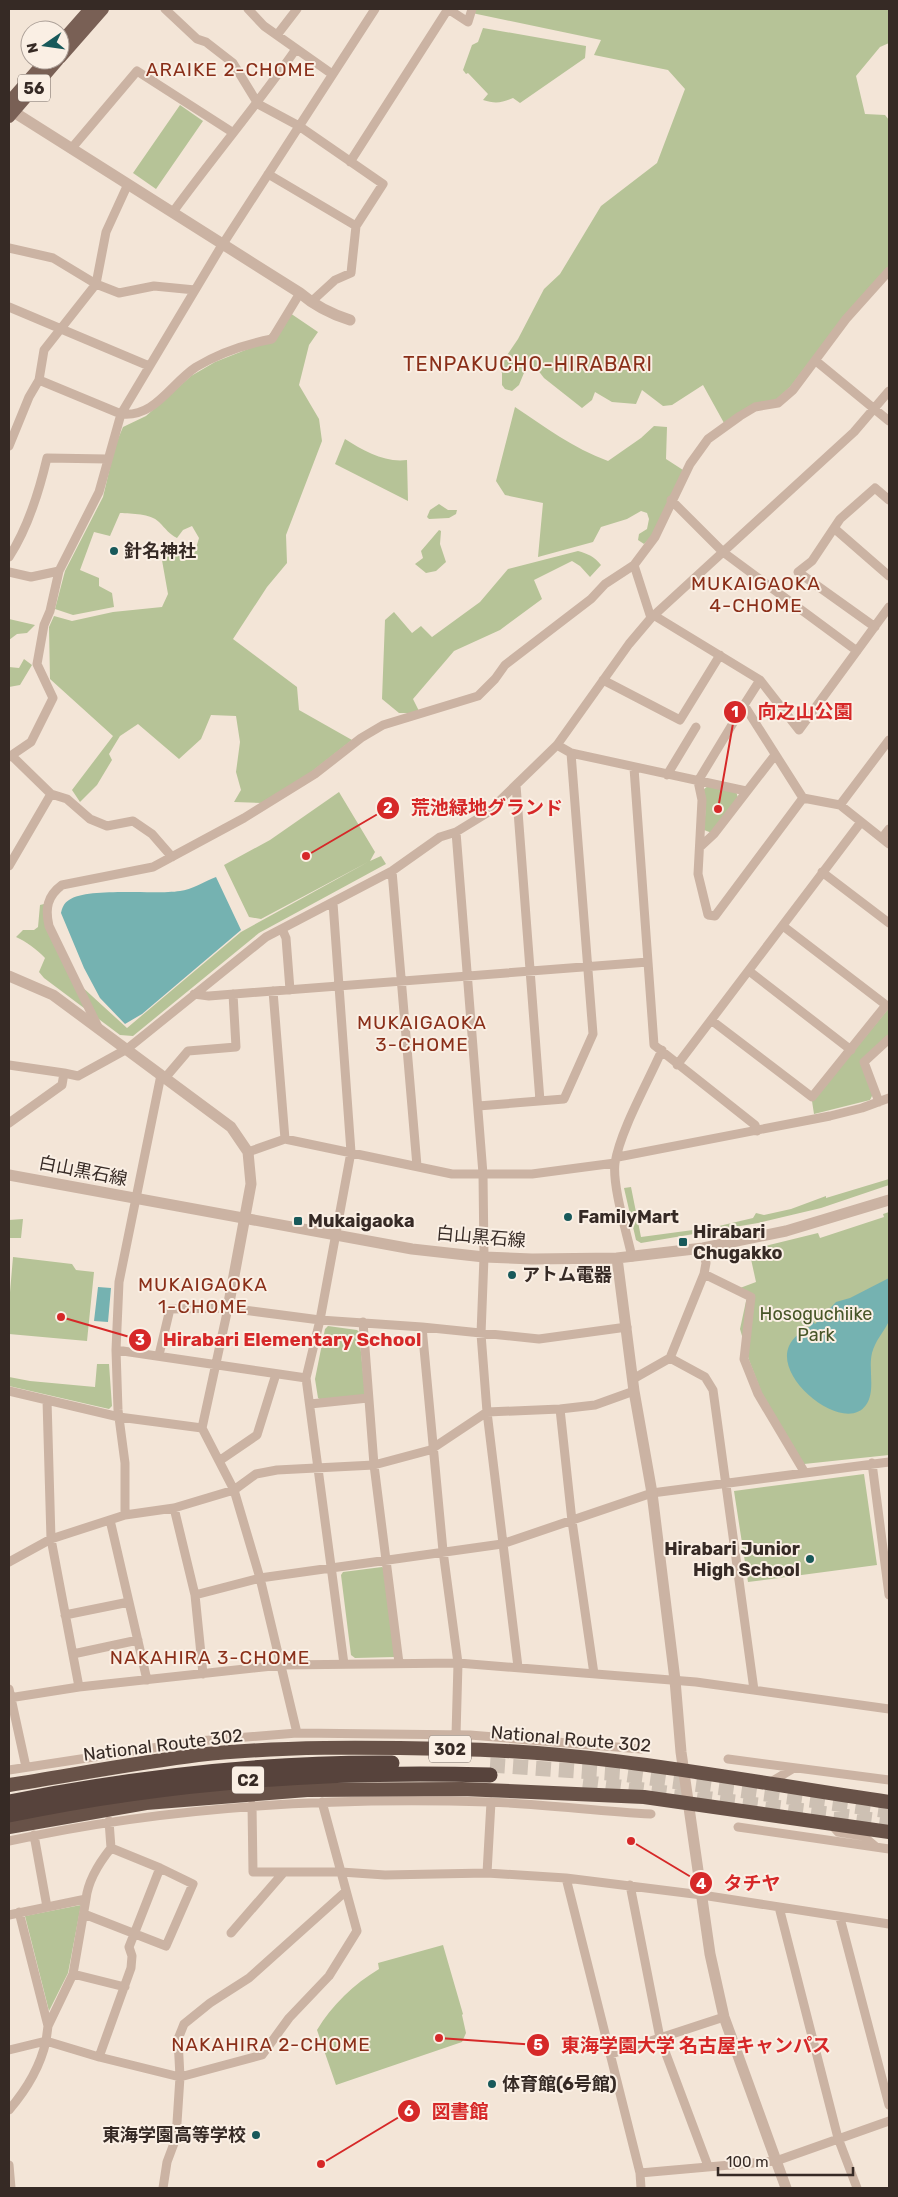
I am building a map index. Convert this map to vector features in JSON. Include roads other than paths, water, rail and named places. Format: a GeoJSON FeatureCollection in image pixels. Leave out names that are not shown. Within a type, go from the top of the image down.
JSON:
{"type":"FeatureCollection","features":[{"type":"Feature","properties":{"kind":"highway","name":"National Route 302"},"geometry":{"type":"LineString","coordinates":[[9,1784],[198,1755],[298,1749],[454,1749],[683,1768],[768,1784],[889,1802]]}},
{"type":"Feature","properties":{"kind":"highway","name":"C2"},"geometry":{"type":"LineString","coordinates":[[9,1802],[153,1777],[248,1768],[338,1763],[490,1770],[342,1774],[250,1780],[155,1789],[9,1814]]}},
{"type":"Feature","properties":{"kind":"highway"},"geometry":{"type":"LineString","coordinates":[[9,1827],[146,1803],[307,1790],[462,1789],[644,1797],[889,1832]]}},
{"type":"Feature","properties":{"kind":"main road"},"geometry":{"type":"LineString","coordinates":[[70,32],[90,9]]}},
{"type":"Feature","properties":{"kind":"main road","name":"56"},"geometry":{"type":"LineString","coordinates":[[70,46],[103,9]]}},
{"type":"Feature","properties":{"kind":"main road","name":"56"},"geometry":{"type":"LineString","coordinates":[[10,110],[39,70]]}},
{"type":"Feature","properties":{"kind":"main road","name":"56"},"geometry":{"type":"LineString","coordinates":[[10,110],[48,70]]}},
{"type":"Feature","properties":{"kind":"street"},"geometry":{"type":"LineString","coordinates":[[165,9],[197,39],[206,42],[233,63],[258,104],[299,126],[383,184],[356,226],[351,273],[335,280],[311,302]]}},
{"type":"Feature","properties":{"kind":"street"},"geometry":{"type":"LineString","coordinates":[[248,9],[264,26],[332,74]]}},
{"type":"Feature","properties":{"kind":"street"},"geometry":{"type":"LineString","coordinates":[[277,36],[297,9]]}},
{"type":"Feature","properties":{"kind":"street"},"geometry":{"type":"LineString","coordinates":[[172,857],[152,834],[133,821],[107,826],[90,820],[67,799],[51,794],[10,756],[31,742],[53,698],[37,664],[44,625],[50,611],[60,571],[99,492],[120,414],[223,244],[375,9]]}},
{"type":"Feature","properties":{"kind":"street"},"geometry":{"type":"LineString","coordinates":[[350,162],[448,9],[468,22],[472,9]]}},
{"type":"Feature","properties":{"kind":"street"},"geometry":{"type":"LineString","coordinates":[[173,212],[232,132],[258,104],[296,50]]}},
{"type":"Feature","properties":{"kind":"street"},"geometry":{"type":"LineString","coordinates":[[71,149],[137,71],[232,132]]}},
{"type":"Feature","properties":{"kind":"street"},"geometry":{"type":"LineString","coordinates":[[10,110],[173,212],[330,314],[350,320]]}},
{"type":"Feature","properties":{"kind":"street"},"geometry":{"type":"LineString","coordinates":[[268,174],[356,226]]}},
{"type":"Feature","properties":{"kind":"street"},"geometry":{"type":"LineString","coordinates":[[9,446],[29,397],[39,380],[44,350],[96,284],[106,232],[128,184]]}},
{"type":"Feature","properties":{"kind":"street"},"geometry":{"type":"LineString","coordinates":[[9,248],[54,258],[96,284],[119,293],[154,286],[195,290]]}},
{"type":"Feature","properties":{"kind":"street"},"geometry":{"type":"LineString","coordinates":[[98,1027],[49,926],[46,913],[48,902],[53,892],[62,886],[153,867],[244,818],[315,774],[361,738],[383,725],[478,696],[495,679],[505,665],[591,599],[605,584],[634,565],[655,537],[690,464],[708,439],[721,428],[755,408],[778,403],[793,390],[846,319],[889,271]]}},
{"type":"Feature","properties":{"kind":"street"},"geometry":{"type":"LineString","coordinates":[[39,380],[120,414],[134,416],[147,411],[195,368],[249,344],[272,339],[300,293]]}},
{"type":"Feature","properties":{"kind":"street"},"geometry":{"type":"LineString","coordinates":[[10,311],[60,329],[149,366]]}},
{"type":"Feature","properties":{"kind":"street"},"geometry":{"type":"LineString","coordinates":[[816,361],[889,421]]}},
{"type":"Feature","properties":{"kind":"street"},"geometry":{"type":"LineString","coordinates":[[9,1065],[78,1076],[127,1048],[266,937],[392,870],[440,837],[456,832],[487,813],[557,745],[603,680],[653,617],[854,432],[889,391]]}},
{"type":"Feature","properties":{"kind":"street"},"geometry":{"type":"LineString","coordinates":[[9,557],[18,542],[36,498],[47,458],[107,459]]}},
{"type":"Feature","properties":{"kind":"street"},"geometry":{"type":"LineString","coordinates":[[875,627],[798,572],[812,560],[835,529],[840,519],[875,488],[889,500]]}},
{"type":"Feature","properties":{"kind":"street"},"geometry":{"type":"LineString","coordinates":[[672,500],[724,552],[857,651]]}},
{"type":"Feature","properties":{"kind":"street"},"geometry":{"type":"LineString","coordinates":[[835,529],[889,576]]}},
{"type":"Feature","properties":{"kind":"street"},"geometry":{"type":"LineString","coordinates":[[634,565],[653,617],[760,680],[798,730],[889,607]]}},
{"type":"Feature","properties":{"kind":"street"},"geometry":{"type":"LineString","coordinates":[[9,572],[31,578],[60,571]]}},
{"type":"Feature","properties":{"kind":"street"},"geometry":{"type":"LineString","coordinates":[[603,680],[680,720],[720,655]]}},
{"type":"Feature","properties":{"kind":"street"},"geometry":{"type":"LineString","coordinates":[[760,680],[698,781],[702,800],[698,874],[708,915],[715,916],[803,798]]}},
{"type":"Feature","properties":{"kind":"street"},"geometry":{"type":"LineString","coordinates":[[744,705],[803,798],[840,805],[886,841],[889,830]]}},
{"type":"Feature","properties":{"kind":"street"},"geometry":{"type":"LineString","coordinates":[[667,775],[696,727]]}},
{"type":"Feature","properties":{"kind":"street"},"geometry":{"type":"LineString","coordinates":[[840,805],[889,740]]}},
{"type":"Feature","properties":{"kind":"street"},"geometry":{"type":"LineString","coordinates":[[557,745],[571,753],[746,791]]}},
{"type":"Feature","properties":{"kind":"street"},"geometry":{"type":"LineString","coordinates":[[478,1106],[564,1099],[593,1034],[571,753]]}},
{"type":"Feature","properties":{"kind":"street"},"geometry":{"type":"LineString","coordinates":[[700,847],[714,834],[775,755]]}},
{"type":"Feature","properties":{"kind":"street"},"geometry":{"type":"LineString","coordinates":[[634,768],[654,1045],[755,1125],[757,1131]]}},
{"type":"Feature","properties":{"kind":"street"},"geometry":{"type":"LineString","coordinates":[[516,786],[540,1101]]}},
{"type":"Feature","properties":{"kind":"street"},"geometry":{"type":"LineString","coordinates":[[9,866],[13,849],[51,794]]}},
{"type":"Feature","properties":{"kind":"street"},"geometry":{"type":"LineString","coordinates":[[677,1065],[861,822]]}},
{"type":"Feature","properties":{"kind":"street"},"geometry":{"type":"LineString","coordinates":[[456,832],[482,1174],[484,1258],[481,1334],[487,1412],[518,1668]]}},
{"type":"Feature","properties":{"kind":"street"},"geometry":{"type":"LineString","coordinates":[[392,870],[403,981],[417,1166]]}},
{"type":"Feature","properties":{"kind":"street"},"geometry":{"type":"LineString","coordinates":[[822,872],[889,922]]}},
{"type":"Feature","properties":{"kind":"street"},"geometry":{"type":"LineString","coordinates":[[333,903],[351,1152],[320,1320],[306,1378],[344,1664]]}},
{"type":"Feature","properties":{"kind":"street"},"geometry":{"type":"LineString","coordinates":[[711,1020],[812,1097],[886,1005],[783,926]]}},
{"type":"Feature","properties":{"kind":"street"},"geometry":{"type":"LineString","coordinates":[[282,929],[286,938],[290,990]]}},
{"type":"Feature","properties":{"kind":"street"},"geometry":{"type":"LineString","coordinates":[[194,994],[209,996],[648,962]]}},
{"type":"Feature","properties":{"kind":"street"},"geometry":{"type":"LineString","coordinates":[[749,971],[850,1050]]}},
{"type":"Feature","properties":{"kind":"street"},"geometry":{"type":"LineString","coordinates":[[9,976],[53,995],[127,1048],[231,1127],[248,1152],[251,1184],[228,1308],[202,1428],[234,1490],[260,1578],[297,1733]]}},
{"type":"Feature","properties":{"kind":"street"},"geometry":{"type":"LineString","coordinates":[[273,991],[285,1139]]}},
{"type":"Feature","properties":{"kind":"street"},"geometry":{"type":"LineString","coordinates":[[125,1515],[125,1463],[119,1417],[116,1350],[120,1282],[137,1199],[163,1076],[188,1051],[236,1047],[233,994]]}},
{"type":"Feature","properties":{"kind":"street"},"geometry":{"type":"LineString","coordinates":[[879,1102],[864,1062],[889,1039]]}},
{"type":"Feature","properties":{"kind":"street"},"geometry":{"type":"LineString","coordinates":[[632,1257],[617,1186],[616,1160],[620,1144],[662,1050]]}},
{"type":"Feature","properties":{"kind":"street"},"geometry":{"type":"LineString","coordinates":[[9,1123],[62,1085],[64,1074]]}},
{"type":"Feature","properties":{"kind":"street"},"geometry":{"type":"LineString","coordinates":[[248,1152],[285,1139],[452,1174],[532,1174],[616,1160],[848,1112],[889,1098]]}},
{"type":"Feature","properties":{"kind":"street","name":"白山黒石線"},"geometry":{"type":"LineString","coordinates":[[9,1175],[336,1235],[484,1258],[617,1258],[703,1248],[786,1231],[889,1200]]}},
{"type":"Feature","properties":{"kind":"street"},"geometry":{"type":"LineString","coordinates":[[9,1562],[51,1538],[125,1515],[174,1508],[234,1490],[256,1474],[277,1470],[317,1470],[374,1465],[433,1447],[487,1412],[560,1409],[595,1405],[633,1385],[670,1358],[704,1274],[706,1263],[703,1248]]}},
{"type":"Feature","properties":{"kind":"street"},"geometry":{"type":"LineString","coordinates":[[617,1258],[633,1385],[652,1493],[675,1680],[683,1768],[710,1954],[724,2017],[786,2188]]}},
{"type":"Feature","properties":{"kind":"street"},"geometry":{"type":"LineString","coordinates":[[704,1274],[751,1297],[744,1359],[758,1394],[805,1473]]}},
{"type":"Feature","properties":{"kind":"street"},"geometry":{"type":"LineString","coordinates":[[159,1355],[170,1309],[228,1308],[320,1320],[422,1327],[539,1339],[627,1327]]}},
{"type":"Feature","properties":{"kind":"street"},"geometry":{"type":"LineString","coordinates":[[363,1322],[374,1465],[399,1664]]}},
{"type":"Feature","properties":{"kind":"street"},"geometry":{"type":"LineString","coordinates":[[422,1327],[443,1551],[458,1663],[456,1736]]}},
{"type":"Feature","properties":{"kind":"street"},"geometry":{"type":"LineString","coordinates":[[116,1350],[159,1355],[214,1366],[306,1378]]}},
{"type":"Feature","properties":{"kind":"street"},"geometry":{"type":"LineString","coordinates":[[670,1358],[705,1377],[711,1384],[754,1690]]}},
{"type":"Feature","properties":{"kind":"street"},"geometry":{"type":"LineString","coordinates":[[219,1461],[257,1435],[276,1374]]}},
{"type":"Feature","properties":{"kind":"street"},"geometry":{"type":"LineString","coordinates":[[9,1391],[119,1417],[202,1428]]}},
{"type":"Feature","properties":{"kind":"street"},"geometry":{"type":"LineString","coordinates":[[310,1404],[368,1398]]}},
{"type":"Feature","properties":{"kind":"street"},"geometry":{"type":"LineString","coordinates":[[46,1400],[51,1538],[79,1687]]}},
{"type":"Feature","properties":{"kind":"street"},"geometry":{"type":"LineString","coordinates":[[560,1409],[572,1521],[594,1674]]}},
{"type":"Feature","properties":{"kind":"street"},"geometry":{"type":"LineString","coordinates":[[195,1595],[260,1578],[502,1544],[652,1493],[889,1462]]}},
{"type":"Feature","properties":{"kind":"street"},"geometry":{"type":"LineString","coordinates":[[872,1463],[889,1595]]}},
{"type":"Feature","properties":{"kind":"street"},"geometry":{"type":"LineString","coordinates":[[174,1508],[195,1595],[202,1674]]}},
{"type":"Feature","properties":{"kind":"street"},"geometry":{"type":"LineString","coordinates":[[110,1520],[147,1680]]}},
{"type":"Feature","properties":{"kind":"street"},"geometry":{"type":"LineString","coordinates":[[65,1615],[129,1602]]}},
{"type":"Feature","properties":{"kind":"street"},"geometry":{"type":"LineString","coordinates":[[73,1654],[138,1640]]}},
{"type":"Feature","properties":{"kind":"street"},"geometry":{"type":"LineString","coordinates":[[26,1767],[9,1695],[282,1665],[458,1663],[675,1680],[889,1709]]}},
{"type":"Feature","properties":{"kind":"street"},"geometry":{"type":"LineString","coordinates":[[9,1770],[198,1741],[297,1733],[456,1736],[641,1749]]}},
{"type":"Feature","properties":{"kind":"street"},"geometry":{"type":"LineString","coordinates":[[554,1742],[556,1756]]}},
{"type":"Feature","properties":{"kind":"street"},"geometry":{"type":"LineString","coordinates":[[728,1759],[889,1780]]}},
{"type":"Feature","properties":{"kind":"street"},"geometry":{"type":"LineString","coordinates":[[768,1784],[794,1768]]}},
{"type":"Feature","properties":{"kind":"street"},"geometry":{"type":"LineString","coordinates":[[624,1813],[644,1797]]}},
{"type":"Feature","properties":{"kind":"street"},"geometry":{"type":"LineString","coordinates":[[9,1841],[109,1821],[188,1810],[322,1802],[491,1802],[651,1814]]}},
{"type":"Feature","properties":{"kind":"street"},"geometry":{"type":"LineString","coordinates":[[9,2050],[46,2041],[99,2057],[180,2077],[262,2055],[288,2018],[329,1976],[357,1931],[322,1802]]}},
{"type":"Feature","properties":{"kind":"street"},"geometry":{"type":"LineString","coordinates":[[487,1873],[491,1802]]}},
{"type":"Feature","properties":{"kind":"street"},"geometry":{"type":"LineString","coordinates":[[252,1805],[253,1872],[340,1872],[385,1876],[487,1873],[566,1878],[702,1895],[840,1918],[889,1924]]}},
{"type":"Feature","properties":{"kind":"street"},"geometry":{"type":"LineString","coordinates":[[9,2110],[30,2084],[42,2058],[48,2026],[73,1974],[87,1891],[98,1864],[111,1848],[109,1821]]}},
{"type":"Feature","properties":{"kind":"street"},"geometry":{"type":"LineString","coordinates":[[830,1823],[838,1832],[863,1836],[876,1848]]}},
{"type":"Feature","properties":{"kind":"street"},"geometry":{"type":"LineString","coordinates":[[738,1828],[889,1849]]}},
{"type":"Feature","properties":{"kind":"street"},"geometry":{"type":"LineString","coordinates":[[34,1835],[47,1907]]}},
{"type":"Feature","properties":{"kind":"street"},"geometry":{"type":"LineString","coordinates":[[84,1914],[166,1946],[193,1884],[111,1848]]}},
{"type":"Feature","properties":{"kind":"street"},"geometry":{"type":"LineString","coordinates":[[99,2057],[131,1968],[132,1956],[130,1947],[134,1934],[160,1868]]}},
{"type":"Feature","properties":{"kind":"street"},"geometry":{"type":"LineString","coordinates":[[231,1933],[284,1872]]}},
{"type":"Feature","properties":{"kind":"street"},"geometry":{"type":"LineString","coordinates":[[566,1878],[611,2054],[642,2188]]}},
{"type":"Feature","properties":{"kind":"street"},"geometry":{"type":"LineString","coordinates":[[630,1885],[660,2038],[708,2166]]}},
{"type":"Feature","properties":{"kind":"street"},"geometry":{"type":"LineString","coordinates":[[163,2188],[168,2162],[176,2138],[180,2077],[178,2039],[184,2024],[210,2003],[249,1978],[345,1892]]}},
{"type":"Feature","properties":{"kind":"street"},"geometry":{"type":"LineString","coordinates":[[9,1915],[86,1899]]}},
{"type":"Feature","properties":{"kind":"street"},"geometry":{"type":"LineString","coordinates":[[779,1907],[838,2138],[857,2188]]}},
{"type":"Feature","properties":{"kind":"street"},"geometry":{"type":"LineString","coordinates":[[20,1912],[48,2026]]}},
{"type":"Feature","properties":{"kind":"street"},"geometry":{"type":"LineString","coordinates":[[840,1918],[889,2105]]}},
{"type":"Feature","properties":{"kind":"street"},"geometry":{"type":"LineString","coordinates":[[73,1974],[125,1987]]}},
{"type":"Feature","properties":{"kind":"street"},"geometry":{"type":"LineString","coordinates":[[611,2054],[724,2017]]}},
{"type":"Feature","properties":{"kind":"street"},"geometry":{"type":"LineString","coordinates":[[640,2173],[776,2161],[889,2121]]}},
{"type":"Feature","properties":{"kind":"street"},"geometry":{"type":"LineString","coordinates":[[9,2165],[11,2188]]}},
{"type":"Feature","properties":{"kind":"water"},"geometry":{"type":"Polygon","coordinates":[[[216,877],[241,930],[142,1014],[125,1024],[100,998],[84,968],[61,913],[64,906],[69,900],[78,896],[106,892],[169,892],[184,890],[216,877]]]}},
{"type":"Feature","properties":{"kind":"water"},"geometry":{"type":"Polygon","coordinates":[[[889,1278],[889,1319],[872,1353],[871,1393],[869,1399],[866,1405],[856,1412],[843,1413],[828,1408],[814,1400],[801,1388],[792,1374],[787,1360],[789,1346],[798,1334],[811,1326],[808,1322],[811,1319],[815,1324],[836,1302],[850,1298],[889,1278]]]}},
{"type":"Feature","properties":{"kind":"water"},"geometry":{"type":"Polygon","coordinates":[[[98,1287],[111,1288],[108,1322],[94,1321],[98,1287]]]}},
{"type":"Feature","properties":{"kind":"tunnel"},"geometry":{"type":"LineString","coordinates":[[490,1765],[621,1774],[889,1811]]}},
{"type":"Feature","properties":{"kind":"tunnel"},"geometry":{"type":"LineString","coordinates":[[583,1782],[889,1822]]}},
{"type":"Feature","properties":{"kind":"place","name":"針名神社"},"geometry":{"type":"Point","coordinates":[114,551]}},
{"type":"Feature","properties":{"kind":"place","name":"向之山公園"},"geometry":{"type":"Point","coordinates":[718,809]}},
{"type":"Feature","properties":{"kind":"place","name":"荒池緑地グランド"},"geometry":{"type":"Point","coordinates":[306,856]}},
{"type":"Feature","properties":{"kind":"place","name":"FamilyMart"},"geometry":{"type":"Point","coordinates":[568,1217]}},
{"type":"Feature","properties":{"kind":"place","name":"Mukaigaoka"},"geometry":{"type":"Point","coordinates":[298,1221]}},
{"type":"Feature","properties":{"kind":"place","name":"Hirabari Chugakko"},"geometry":{"type":"Point","coordinates":[683,1242]}},
{"type":"Feature","properties":{"kind":"place","name":"アトム電器"},"geometry":{"type":"Point","coordinates":[512,1275]}},
{"type":"Feature","properties":{"kind":"place","name":"Hirabari Elementary School"},"geometry":{"type":"Point","coordinates":[61,1317]}},
{"type":"Feature","properties":{"kind":"place","name":"Hirabari Junior High School"},"geometry":{"type":"Point","coordinates":[810,1559]}},
{"type":"Feature","properties":{"kind":"place","name":"タチヤ"},"geometry":{"type":"Point","coordinates":[631,1841]}},
{"type":"Feature","properties":{"kind":"place","name":"東海学園大学 名古屋キャンパス"},"geometry":{"type":"Point","coordinates":[439,2038]}},
{"type":"Feature","properties":{"kind":"place","name":"体育館(6号館)"},"geometry":{"type":"Point","coordinates":[492,2084]}},
{"type":"Feature","properties":{"kind":"place","name":"東海学園高等学校"},"geometry":{"type":"Point","coordinates":[256,2135]}},
{"type":"Feature","properties":{"kind":"place","name":"図書館"},"geometry":{"type":"Point","coordinates":[321,2164]}},
{"type":"Feature","properties":{"kind":"district","name":"ARAIKE 2-CHOME"},"geometry":{"type":"Point","coordinates":[231,69]}},
{"type":"Feature","properties":{"kind":"district","name":"TENPAKUCHO-HIRABARI"},"geometry":{"type":"Point","coordinates":[528,364]}},
{"type":"Feature","properties":{"kind":"district","name":"MUKAIGAOKA 4-CHOME"},"geometry":{"type":"Point","coordinates":[756,594]}},
{"type":"Feature","properties":{"kind":"district","name":"MUKAIGAOKA 3-CHOME"},"geometry":{"type":"Point","coordinates":[422,1033]}},
{"type":"Feature","properties":{"kind":"district","name":"MUKAIGAOKA 1-CHOME"},"geometry":{"type":"Point","coordinates":[203,1295]}},
{"type":"Feature","properties":{"kind":"district","name":"NAKAHIRA 3-CHOME"},"geometry":{"type":"Point","coordinates":[210,1657]}},
{"type":"Feature","properties":{"kind":"district","name":"NAKAHIRA 2-CHOME"},"geometry":{"type":"Point","coordinates":[271,2044]}},
{"type":"Feature","properties":{"kind":"park label","name":"Hosoguchiike Park"},"geometry":{"type":"Point","coordinates":[816,1324]}}]}
